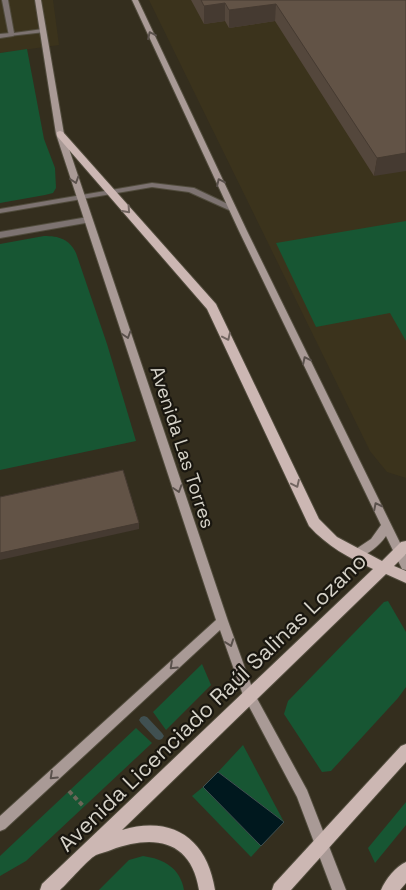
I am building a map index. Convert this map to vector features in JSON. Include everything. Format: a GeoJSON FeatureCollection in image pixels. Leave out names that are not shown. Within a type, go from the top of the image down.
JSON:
{"type":"FeatureCollection","features":[{"type":"Feature","properties":{"kind":"main road","name":"Avenida Las Torres"},"geometry":{"type":"LineString","coordinates":[[38,0],[60,134],[222,622],[249,695],[302,794],[339,890]]}},
{"type":"Feature","properties":{"kind":"main road"},"geometry":{"type":"LineString","coordinates":[[135,0],[232,208],[386,525],[403,549],[406,566]]}},
{"type":"Feature","properties":{"kind":"main road"},"geometry":{"type":"LineString","coordinates":[[60,134],[212,307],[314,522],[323,535],[332,542],[406,577]]}},
{"type":"Feature","properties":{"kind":"main road"},"geometry":{"type":"LineString","coordinates":[[357,554],[370,547],[380,538],[386,525]]}},
{"type":"Feature","properties":{"kind":"main road","name":"Avenida Licenciado Raúl Salinas Lozano"},"geometry":{"type":"LineString","coordinates":[[47,889],[403,549]]}},
{"type":"Feature","properties":{"kind":"main road"},"geometry":{"type":"LineString","coordinates":[[0,825],[222,622]]}},
{"type":"Feature","properties":{"kind":"main road"},"geometry":{"type":"LineString","coordinates":[[280,890],[406,751]]}},
{"type":"Feature","properties":{"kind":"main road"},"geometry":{"type":"LineString","coordinates":[[92,848],[130,836],[162,835],[180,842],[199,857],[205,871],[207,890]]}},
{"type":"Feature","properties":{"kind":"main road"},"geometry":{"type":"LineString","coordinates":[[389,890],[406,870]]}},
{"type":"Feature","properties":{"kind":"street"},"geometry":{"type":"LineString","coordinates":[[5,0],[11,35]]}},
{"type":"Feature","properties":{"kind":"street"},"geometry":{"type":"LineString","coordinates":[[0,36],[43,31]]}},
{"type":"Feature","properties":{"kind":"street"},"geometry":{"type":"LineString","coordinates":[[0,211],[152,185],[191,190],[232,208]]}},
{"type":"Feature","properties":{"kind":"street"},"geometry":{"type":"LineString","coordinates":[[0,235],[88,220]]}},
{"type":"Feature","properties":{"kind":"path"},"geometry":{"type":"LineString","coordinates":[[70,791],[84,806]]}},
{"type":"Feature","properties":{"kind":"shaded area"},"geometry":{"type":"Polygon","coordinates":[[[0,0],[53,0],[59,45],[0,53],[0,0]]]}},
{"type":"Feature","properties":{"kind":"shaded area"},"geometry":{"type":"Polygon","coordinates":[[[149,0],[406,0],[406,478],[387,472],[370,451],[149,0]]]}},
{"type":"Feature","properties":{"kind":"green space"},"geometry":{"type":"Polygon","coordinates":[[[27,49],[44,139],[55,168],[56,188],[53,193],[0,203],[0,53],[27,49]]]}},
{"type":"Feature","properties":{"kind":"green space"},"geometry":{"type":"Polygon","coordinates":[[[406,221],[406,341],[390,313],[316,327],[276,243],[406,221]]]}},
{"type":"Feature","properties":{"kind":"green space"},"geometry":{"type":"Polygon","coordinates":[[[44,236],[67,241],[76,253],[107,344],[136,441],[0,470],[0,244],[44,236]]]}},
{"type":"Feature","properties":{"kind":"green space"},"geometry":{"type":"Polygon","coordinates":[[[388,601],[406,632],[406,687],[331,771],[322,772],[284,714],[288,701],[384,602],[388,601]]]}},
{"type":"Feature","properties":{"kind":"green space"},"geometry":{"type":"Polygon","coordinates":[[[202,664],[211,685],[166,730],[153,712],[202,664]]]}},
{"type":"Feature","properties":{"kind":"green space"},"geometry":{"type":"Polygon","coordinates":[[[136,728],[152,743],[26,861],[0,876],[0,856],[136,728]]]}},
{"type":"Feature","properties":{"kind":"green space"},"geometry":{"type":"Polygon","coordinates":[[[243,745],[284,822],[218,772],[243,745]]]}},
{"type":"Feature","properties":{"kind":"green space"},"geometry":{"type":"Polygon","coordinates":[[[203,787],[261,846],[251,857],[192,796],[203,787]]]}},
{"type":"Feature","properties":{"kind":"green space"},"geometry":{"type":"Polygon","coordinates":[[[406,802],[406,825],[375,863],[368,848],[406,802]]]}},
{"type":"Feature","properties":{"kind":"green space"},"geometry":{"type":"Polygon","coordinates":[[[143,856],[158,859],[175,870],[184,890],[99,890],[129,860],[143,856]]]}},
{"type":"Feature","properties":{"kind":"water"},"geometry":{"type":"Polygon","coordinates":[[[218,772],[284,822],[261,846],[203,787],[218,772]]]}},
{"type":"Feature","properties":{"kind":"building"},"geometry":{"type":"Polygon","coordinates":[[[201,0],[406,0],[406,153],[377,158],[276,4],[229,10],[225,3],[204,6],[201,0]]]}},
{"type":"Feature","properties":{"kind":"building"},"geometry":{"type":"Polygon","coordinates":[[[123,470],[139,523],[0,553],[0,497],[123,470]]]}},
{"type":"Feature","properties":{"kind":"waterway"},"geometry":{"type":"LineString","coordinates":[[144,720],[159,736]]}}]}
